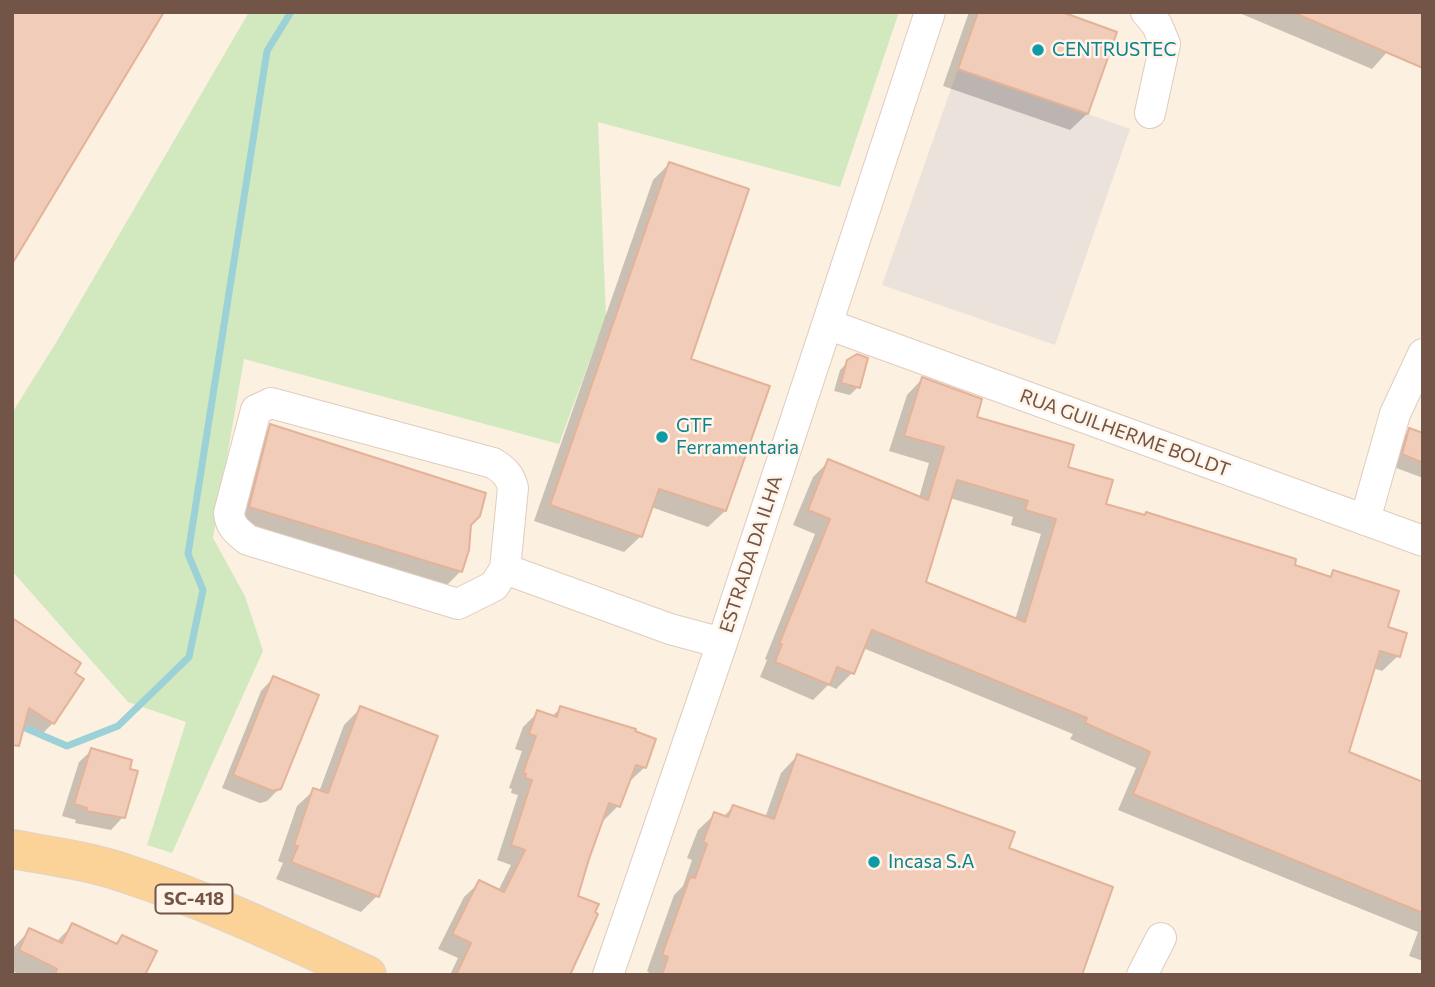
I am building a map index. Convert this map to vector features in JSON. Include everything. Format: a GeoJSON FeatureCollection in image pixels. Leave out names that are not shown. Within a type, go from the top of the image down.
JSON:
{"type":"FeatureCollection","features":[{"type":"Feature","properties":{"kind":"main road","name":"SC-418"},"geometry":{"type":"LineString","coordinates":[[12,849],[125,873],[206,903],[367,975]]}},
{"type":"Feature","properties":{"kind":"street","name":"ESTRADA DA ILHA"},"geometry":{"type":"LineString","coordinates":[[608,975],[722,643],[930,12]]}},
{"type":"Feature","properties":{"kind":"street"},"geometry":{"type":"LineString","coordinates":[[1146,12],[1157,25],[1166,44],[1150,113]]}},
{"type":"Feature","properties":{"kind":"street","name":"RUA GUILHERME BOLDT"},"geometry":{"type":"LineString","coordinates":[[827,324],[1423,541]]}},
{"type":"Feature","properties":{"kind":"street"},"geometry":{"type":"LineString","coordinates":[[1365,520],[1395,414],[1423,354]]}},
{"type":"Feature","properties":{"kind":"street"},"geometry":{"type":"LineString","coordinates":[[271,403],[493,463],[504,470],[513,488],[505,569],[494,586],[458,604],[248,540],[234,529],[229,521],[229,513],[257,410],[271,403]]}},
{"type":"Feature","properties":{"kind":"street"},"geometry":{"type":"LineString","coordinates":[[505,569],[670,629],[722,643]]}},
{"type":"Feature","properties":{"kind":"street"},"geometry":{"type":"LineString","coordinates":[[1142,975],[1161,938]]}},
{"type":"Feature","properties":{"kind":"shaded area"},"geometry":{"type":"Polygon","coordinates":[[[978,12],[1062,12],[1117,31],[1088,114],[1130,129],[1055,345],[882,285],[978,12]]]}},
{"type":"Feature","properties":{"kind":"green space"},"geometry":{"type":"Polygon","coordinates":[[[249,12],[899,12],[840,187],[598,122],[606,316],[559,444],[244,359],[213,538],[245,596],[263,651],[172,853],[147,845],[186,722],[128,702],[12,571],[12,413],[57,341],[249,12]]]}},
{"type":"Feature","properties":{"kind":"building"},"geometry":{"type":"Polygon","coordinates":[[[12,12],[164,12],[12,264],[12,12]]]}},
{"type":"Feature","properties":{"kind":"building","name":"CENTRUSTEC"},"geometry":{"type":"Polygon","coordinates":[[[978,12],[1062,12],[1117,32],[1088,114],[958,69],[978,12]]]}},
{"type":"Feature","properties":{"kind":"building"},"geometry":{"type":"Polygon","coordinates":[[[1292,12],[1423,12],[1423,68],[1292,12]]]}},
{"type":"Feature","properties":{"kind":"building","name":"GTF Ferramentaria"},"geometry":{"type":"Polygon","coordinates":[[[669,162],[749,189],[691,359],[770,386],[726,511],[659,489],[642,537],[550,505],[669,162]]]}},
{"type":"Feature","properties":{"kind":"building"},"geometry":{"type":"Polygon","coordinates":[[[857,354],[868,358],[860,388],[841,383],[847,360],[857,354]]]}},
{"type":"Feature","properties":{"kind":"building"},"geometry":{"type":"Polygon","coordinates":[[[922,377],[982,399],[977,417],[1074,445],[1068,467],[1113,480],[1106,504],[1145,515],[1146,512],[1296,559],[1295,565],[1331,577],[1333,570],[1399,591],[1388,627],[1407,633],[1400,657],[1380,651],[1349,752],[1423,782],[1423,913],[1133,794],[1150,752],[1085,723],[1087,718],[872,630],[854,674],[837,667],[830,685],[775,662],[782,644],[779,644],[830,519],[808,510],[828,459],[928,500],[944,447],[904,436],[922,377]],[[957,480],[926,582],[1025,622],[1056,519],[1025,510],[1028,501],[957,480]]]}},
{"type":"Feature","properties":{"kind":"building"},"geometry":{"type":"Polygon","coordinates":[[[270,424],[486,493],[480,516],[471,525],[469,550],[462,572],[249,507],[270,424]]]}},
{"type":"Feature","properties":{"kind":"building"},"geometry":{"type":"Polygon","coordinates":[[[1409,428],[1423,433],[1423,463],[1402,454],[1409,428]]]}},
{"type":"Feature","properties":{"kind":"building"},"geometry":{"type":"Polygon","coordinates":[[[12,618],[81,663],[75,673],[84,679],[54,724],[29,708],[19,746],[12,745],[12,618]]]}},
{"type":"Feature","properties":{"kind":"building"},"geometry":{"type":"Polygon","coordinates":[[[273,676],[319,695],[281,789],[273,791],[233,775],[273,676]]]}},
{"type":"Feature","properties":{"kind":"building"},"geometry":{"type":"Polygon","coordinates":[[[360,706],[438,736],[379,897],[291,862],[298,846],[294,845],[313,788],[328,793],[360,706]]]}},
{"type":"Feature","properties":{"kind":"building"},"geometry":{"type":"Polygon","coordinates":[[[560,706],[636,729],[635,731],[656,739],[646,768],[636,765],[620,807],[609,803],[589,859],[578,896],[599,904],[595,912],[598,914],[570,975],[456,975],[471,943],[452,934],[479,880],[504,892],[525,850],[511,845],[532,780],[525,778],[526,774],[523,773],[536,736],[529,734],[537,710],[557,717],[560,706]]]}},
{"type":"Feature","properties":{"kind":"building"},"geometry":{"type":"Polygon","coordinates":[[[91,748],[132,760],[130,769],[138,771],[125,818],[86,811],[87,808],[74,804],[91,748]]]}},
{"type":"Feature","properties":{"kind":"building","name":"Incasa S.A"},"geometry":{"type":"Polygon","coordinates":[[[797,754],[1015,832],[1009,848],[1113,887],[1082,975],[662,975],[668,957],[662,955],[690,877],[695,878],[707,844],[703,842],[714,812],[728,817],[733,805],[774,819],[797,754]]]}},
{"type":"Feature","properties":{"kind":"building"},"geometry":{"type":"Polygon","coordinates":[[[72,923],[117,944],[122,935],[157,951],[145,975],[55,975],[57,969],[19,950],[29,928],[62,943],[72,923]]]}},
{"type":"Feature","properties":{"kind":"waterway"},"geometry":{"type":"LineString","coordinates":[[16,724],[67,746],[118,726],[189,657],[203,590],[188,554],[267,51],[291,12]]}},
{"type":"Feature","properties":{"kind":"place","name":"CENTRUSTEC"},"geometry":{"type":"Point","coordinates":[1038,50]}},
{"type":"Feature","properties":{"kind":"place","name":"GTF Ferramentaria"},"geometry":{"type":"Point","coordinates":[662,437]}},
{"type":"Feature","properties":{"kind":"place","name":"Incasa S.A"},"geometry":{"type":"Point","coordinates":[874,862]}}]}
